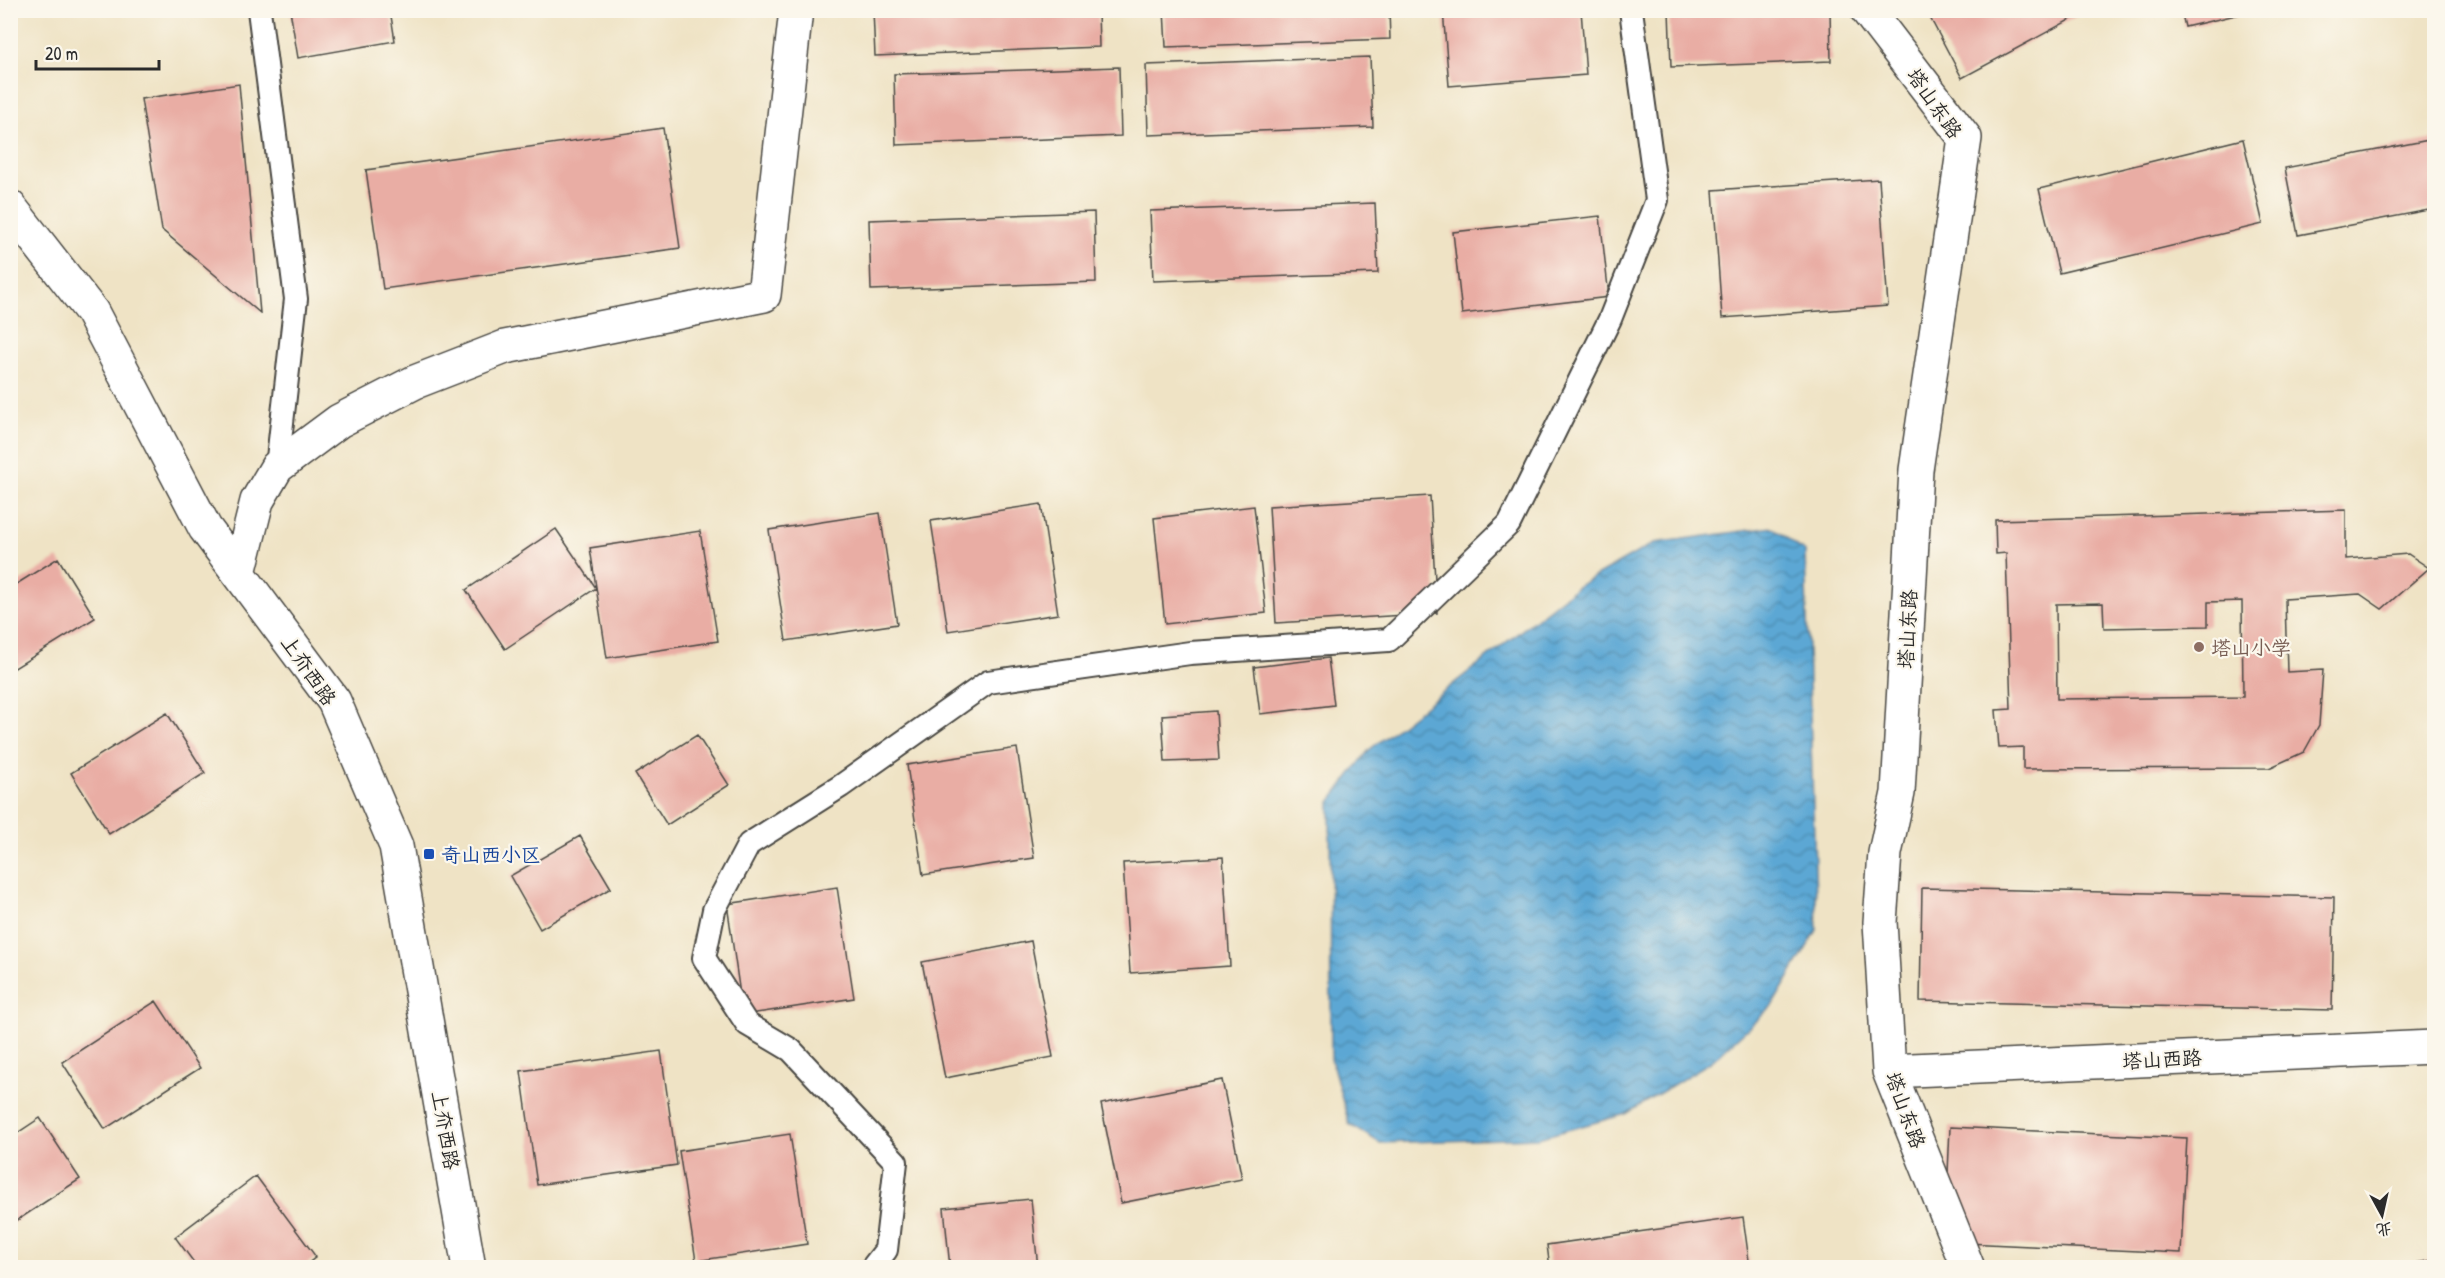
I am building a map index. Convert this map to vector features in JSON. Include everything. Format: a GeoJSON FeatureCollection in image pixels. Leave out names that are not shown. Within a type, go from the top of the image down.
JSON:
{"type":"FeatureCollection","features":[{"type":"Feature","properties":{"kind":"street"},"geometry":{"type":"LineString","coordinates":[[239,573],[257,501],[277,467],[339,421],[415,382],[505,347],[764,295],[796,10]]}},
{"type":"Feature","properties":{"kind":"street","name":"塔山东路"},"geometry":{"type":"LineString","coordinates":[[1867,10],[1965,138],[1916,470],[1898,793],[1885,853],[1880,922],[1889,1071],[1968,1268]]}},
{"type":"Feature","properties":{"kind":"street","name":"上夼西路"},"geometry":{"type":"LineString","coordinates":[[10,207],[92,312],[205,528],[334,701],[396,846],[469,1268]]}},
{"type":"Feature","properties":{"kind":"street","name":"塔山西路"},"geometry":{"type":"LineString","coordinates":[[1889,1071],[2434,1047]]}},
{"type":"Feature","properties":{"kind":"lane"},"geometry":{"type":"LineString","coordinates":[[259,10],[296,299],[277,467]]}},
{"type":"Feature","properties":{"kind":"lane"},"geometry":{"type":"LineString","coordinates":[[872,1268],[886,1250],[896,1162],[791,1050],[747,1024],[704,958],[714,909],[749,844],[841,786],[988,681],[1190,653],[1389,640],[1509,524],[1610,319],[1657,200],[1631,10]]}},
{"type":"Feature","properties":{"kind":"water"},"geometry":{"type":"Polygon","coordinates":[[[1772,527],[1805,552],[1817,930],[1772,1006],[1712,1061],[1626,1114],[1538,1138],[1380,1143],[1349,1124],[1331,1059],[1330,802],[1369,750],[1578,586],[1654,543],[1772,527]]]}},
{"type":"Feature","properties":{"kind":"building"},"geometry":{"type":"Polygon","coordinates":[[[290,10],[390,10],[395,41],[298,58],[290,10]]]}},
{"type":"Feature","properties":{"kind":"building"},"geometry":{"type":"Polygon","coordinates":[[[873,10],[1098,10],[1099,47],[875,56],[873,10]]]}},
{"type":"Feature","properties":{"kind":"building"},"geometry":{"type":"Polygon","coordinates":[[[1164,10],[1389,10],[1390,39],[1166,47],[1164,10]]]}},
{"type":"Feature","properties":{"kind":"building"},"geometry":{"type":"Polygon","coordinates":[[[1443,10],[1581,10],[1586,75],[1449,86],[1443,10]]]}},
{"type":"Feature","properties":{"kind":"building"},"geometry":{"type":"Polygon","coordinates":[[[1669,10],[1830,10],[1831,61],[1671,67],[1669,10]]]}},
{"type":"Feature","properties":{"kind":"building"},"geometry":{"type":"Polygon","coordinates":[[[1926,10],[2088,10],[1962,78],[1926,10]]]}},
{"type":"Feature","properties":{"kind":"building"},"geometry":{"type":"Polygon","coordinates":[[[2181,10],[2253,10],[2253,11],[2185,27],[2181,10]]]}},
{"type":"Feature","properties":{"kind":"building"},"geometry":{"type":"Polygon","coordinates":[[[1370,57],[1373,127],[1148,135],[1146,65],[1370,57]]]}},
{"type":"Feature","properties":{"kind":"building"},"geometry":{"type":"Polygon","coordinates":[[[1119,67],[1121,136],[896,145],[894,74],[1119,67]]]}},
{"type":"Feature","properties":{"kind":"building"},"geometry":{"type":"Polygon","coordinates":[[[239,84],[260,313],[162,230],[141,99],[239,84]]]}},
{"type":"Feature","properties":{"kind":"building"},"geometry":{"type":"Polygon","coordinates":[[[663,128],[680,248],[383,289],[366,170],[663,128]]]}},
{"type":"Feature","properties":{"kind":"building"},"geometry":{"type":"Polygon","coordinates":[[[2243,139],[2263,224],[2059,273],[2039,189],[2243,139]]]}},
{"type":"Feature","properties":{"kind":"building"},"geometry":{"type":"Polygon","coordinates":[[[2434,139],[2434,209],[2298,235],[2285,168],[2434,139]]]}},
{"type":"Feature","properties":{"kind":"building"},"geometry":{"type":"Polygon","coordinates":[[[1879,179],[1888,306],[1722,318],[1713,190],[1879,179]]]}},
{"type":"Feature","properties":{"kind":"building"},"geometry":{"type":"Polygon","coordinates":[[[1375,203],[1378,273],[1153,281],[1150,211],[1375,203]]]}},
{"type":"Feature","properties":{"kind":"building"},"geometry":{"type":"Polygon","coordinates":[[[1094,212],[1096,282],[871,290],[869,220],[1094,212]]]}},
{"type":"Feature","properties":{"kind":"building"},"geometry":{"type":"Polygon","coordinates":[[[1600,216],[1609,297],[1462,314],[1453,232],[1600,216]]]}},
{"type":"Feature","properties":{"kind":"building"},"geometry":{"type":"Polygon","coordinates":[[[1430,496],[1437,613],[1276,623],[1269,506],[1430,496]]]}},
{"type":"Feature","properties":{"kind":"building"},"geometry":{"type":"Polygon","coordinates":[[[1041,504],[1058,614],[948,631],[931,521],[1041,504]]]}},
{"type":"Feature","properties":{"kind":"building"},"geometry":{"type":"Polygon","coordinates":[[[1254,506],[1266,613],[1165,624],[1154,518],[1254,506]]]}},
{"type":"Feature","properties":{"kind":"building"},"geometry":{"type":"Polygon","coordinates":[[[2346,510],[2346,559],[2408,554],[2429,568],[2382,609],[2360,594],[2285,599],[2287,672],[2323,670],[2319,725],[2304,752],[2269,768],[2023,769],[2023,747],[1999,748],[1996,710],[2011,709],[2006,553],[1996,554],[1995,520],[2346,510]],[[2242,601],[2208,602],[2208,626],[2104,628],[2103,603],[2056,604],[2057,699],[2243,697],[2242,601]]]}},
{"type":"Feature","properties":{"kind":"building"},"geometry":{"type":"Polygon","coordinates":[[[880,513],[897,624],[786,641],[769,530],[880,513]]]}},
{"type":"Feature","properties":{"kind":"building"},"geometry":{"type":"Polygon","coordinates":[[[556,529],[596,588],[505,649],[466,590],[556,529]]]}},
{"type":"Feature","properties":{"kind":"building"},"geometry":{"type":"Polygon","coordinates":[[[700,531],[718,641],[607,658],[590,548],[700,531]]]}},
{"type":"Feature","properties":{"kind":"building"},"geometry":{"type":"Polygon","coordinates":[[[58,558],[95,618],[10,671],[10,588],[58,558]]]}},
{"type":"Feature","properties":{"kind":"building"},"geometry":{"type":"Polygon","coordinates":[[[1328,658],[1334,705],[1260,714],[1254,667],[1328,658]]]}},
{"type":"Feature","properties":{"kind":"building"},"geometry":{"type":"Polygon","coordinates":[[[1216,711],[1219,760],[1165,762],[1162,715],[1216,711]]]}},
{"type":"Feature","properties":{"kind":"building"},"geometry":{"type":"Polygon","coordinates":[[[167,713],[205,773],[109,834],[71,773],[167,713]]]}},
{"type":"Feature","properties":{"kind":"building"},"geometry":{"type":"Polygon","coordinates":[[[697,735],[729,785],[667,825],[635,774],[697,735]]]}},
{"type":"Feature","properties":{"kind":"building"},"geometry":{"type":"Polygon","coordinates":[[[1017,748],[1034,858],[923,875],[907,765],[1017,748]]]}},
{"type":"Feature","properties":{"kind":"building"},"geometry":{"type":"Polygon","coordinates":[[[580,836],[611,888],[540,929],[510,876],[580,836]]]}},
{"type":"Feature","properties":{"kind":"building"},"geometry":{"type":"Polygon","coordinates":[[[1223,857],[1230,966],[1130,973],[1123,863],[1223,857]]]}},
{"type":"Feature","properties":{"kind":"building"},"geometry":{"type":"Polygon","coordinates":[[[837,887],[854,998],[743,1015],[727,904],[837,887]]]}},
{"type":"Feature","properties":{"kind":"building"},"geometry":{"type":"Polygon","coordinates":[[[1922,888],[2334,897],[2332,1010],[1920,1001],[1922,888]]]}},
{"type":"Feature","properties":{"kind":"building"},"geometry":{"type":"Polygon","coordinates":[[[1031,941],[1053,1057],[945,1078],[922,962],[1031,941]]]}},
{"type":"Feature","properties":{"kind":"building"},"geometry":{"type":"Polygon","coordinates":[[[156,1001],[200,1068],[105,1129],[62,1062],[156,1001]]]}},
{"type":"Feature","properties":{"kind":"building"},"geometry":{"type":"Polygon","coordinates":[[[661,1051],[677,1165],[537,1185],[521,1071],[661,1051]]]}},
{"type":"Feature","properties":{"kind":"building"},"geometry":{"type":"Polygon","coordinates":[[[1222,1080],[1242,1179],[1121,1203],[1101,1104],[1222,1080]]]}},
{"type":"Feature","properties":{"kind":"building"},"geometry":{"type":"Polygon","coordinates":[[[40,1118],[80,1179],[10,1225],[10,1138],[40,1118]]]}},
{"type":"Feature","properties":{"kind":"building"},"geometry":{"type":"Polygon","coordinates":[[[1950,1127],[2187,1138],[2181,1253],[1945,1242],[1950,1127]]]}},
{"type":"Feature","properties":{"kind":"building"},"geometry":{"type":"Polygon","coordinates":[[[790,1134],[807,1244],[696,1261],[679,1151],[790,1134]]]}},
{"type":"Feature","properties":{"kind":"building"},"geometry":{"type":"Polygon","coordinates":[[[256,1176],[316,1257],[302,1268],[198,1268],[175,1237],[256,1176]]]}},
{"type":"Feature","properties":{"kind":"building"},"geometry":{"type":"Polygon","coordinates":[[[1031,1199],[1038,1268],[950,1268],[944,1208],[1031,1199]]]}},
{"type":"Feature","properties":{"kind":"building"},"geometry":{"type":"Polygon","coordinates":[[[1743,1217],[1750,1268],[1550,1268],[1547,1245],[1743,1217]]]}},
{"type":"Feature","properties":{"kind":"building"},"geometry":{"type":"Polygon","coordinates":[[[2434,1260],[2434,1268],[2410,1268],[2409,1264],[2434,1260]]]}},
{"type":"Feature","properties":{"kind":"place","name":"塔山小学"},"geometry":{"type":"Point","coordinates":[2199,647]}},
{"type":"Feature","properties":{"kind":"place","name":"奇山西小区"},"geometry":{"type":"Point","coordinates":[429,854]}}]}
